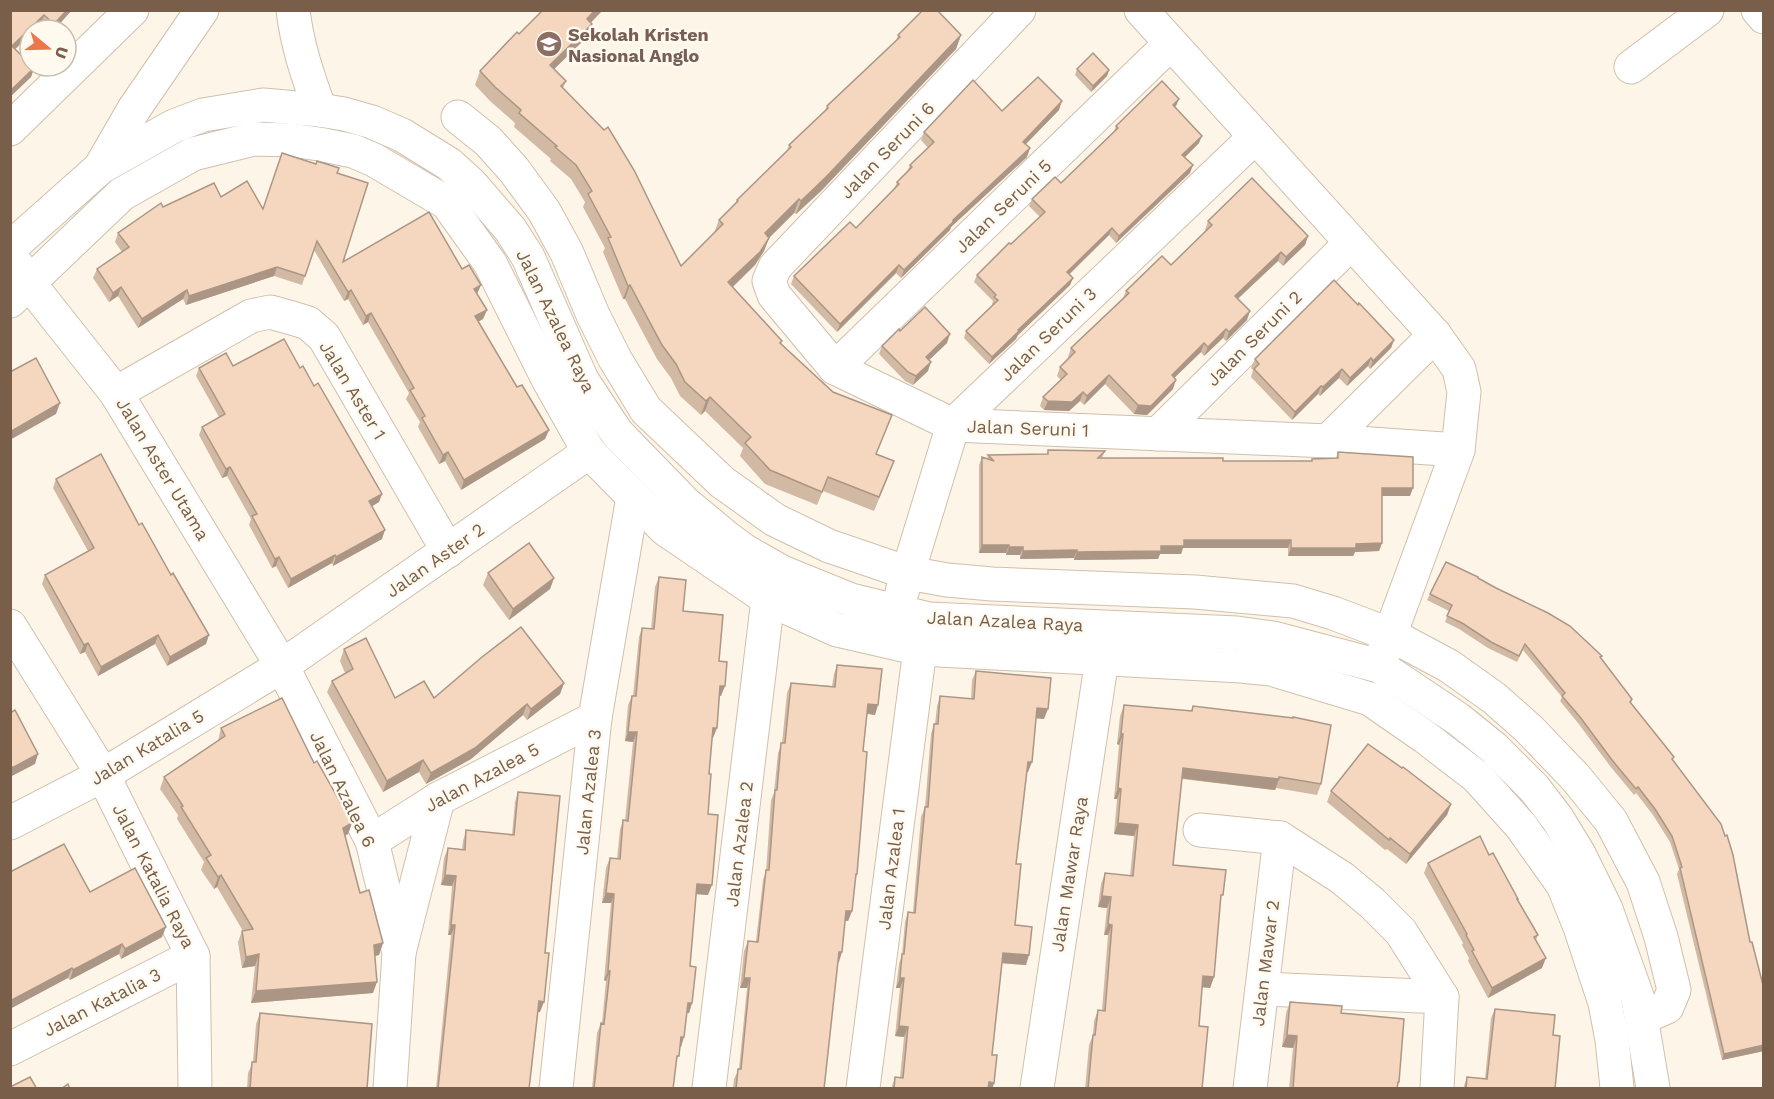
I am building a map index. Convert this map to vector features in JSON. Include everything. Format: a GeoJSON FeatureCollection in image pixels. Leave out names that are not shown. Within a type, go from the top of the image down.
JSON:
{"type":"FeatureCollection","features":[{"type":"Feature","properties":{"kind":"street"},"geometry":{"type":"LineString","coordinates":[[10,129],[132,10]]}},
{"type":"Feature","properties":{"kind":"street"},"geometry":{"type":"LineString","coordinates":[[100,167],[134,109],[202,10]]}},
{"type":"Feature","properties":{"kind":"street"},"geometry":{"type":"LineString","coordinates":[[293,10],[295,32],[301,55],[320,110]]}},
{"type":"Feature","properties":{"kind":"street","name":"Jalan Seruni 6"},"geometry":{"type":"LineString","coordinates":[[774,295],[769,281],[775,267],[1019,10]]}},
{"type":"Feature","properties":{"kind":"street"},"geometry":{"type":"LineString","coordinates":[[1141,10],[1435,335],[1459,369],[1464,392],[1458,450],[1379,666],[1370,699]]}},
{"type":"Feature","properties":{"kind":"street"},"geometry":{"type":"LineString","coordinates":[[1631,67],[1707,10]]}},
{"type":"Feature","properties":{"kind":"street"},"geometry":{"type":"LineString","coordinates":[[1758,10],[1764,17]]}},
{"type":"Feature","properties":{"kind":"street","name":"Jalan Seruni 5"},"geometry":{"type":"LineString","coordinates":[[836,368],[1170,44]]}},
{"type":"Feature","properties":{"kind":"street","name":"Jalan Azalea Raya"},"geometry":{"type":"LineString","coordinates":[[10,248],[100,167],[174,126],[203,116],[263,105],[320,110],[372,122],[402,135],[449,164],[471,184],[510,229],[528,257],[582,380],[617,433],[686,503],[726,537],[745,551],[782,572],[851,600],[928,619],[1237,633],[1273,638],[1379,666],[1458,719],[1494,748],[1534,788],[1557,818],[1579,854],[1606,909],[1638,999],[1657,1087]]}},
{"type":"Feature","properties":{"kind":"street"},"geometry":{"type":"LineString","coordinates":[[449,164],[467,124],[488,141],[514,170],[544,211],[567,253],[593,315],[615,359],[646,410],[722,482],[775,520],[829,546],[908,573],[947,580],[992,584],[1195,592],[1293,601],[1391,635],[1449,666],[1494,698],[1529,729],[1576,778],[1611,821],[1642,882],[1661,937],[1674,990],[1667,1007],[1642,1018]]}},
{"type":"Feature","properties":{"kind":"street","name":"Jalan Seruni 3"},"geometry":{"type":"LineString","coordinates":[[896,611],[953,425],[1255,137]]}},
{"type":"Feature","properties":{"kind":"street","name":"Jalan Azalea Raya"},"geometry":{"type":"LineString","coordinates":[[20,292],[122,194],[193,154],[254,139],[320,144],[353,151],[374,160],[447,203],[490,262],[549,381],[589,452],[665,529],[768,599],[837,630],[920,649],[1271,669],[1370,699],[1435,744],[1477,777],[1521,826],[1563,885],[1580,927],[1605,1003],[1612,1040],[1617,1089]]}},
{"type":"Feature","properties":{"kind":"street","name":"Jalan Seruni 2"},"geometry":{"type":"LineString","coordinates":[[1158,434],[1350,243]]}},
{"type":"Feature","properties":{"kind":"street","name":"Jalan Aster Utama"},"geometry":{"type":"LineString","coordinates":[[10,256],[20,292],[116,393],[282,666]]}},
{"type":"Feature","properties":{"kind":"street","name":"Jalan Seruni 1"},"geometry":{"type":"LineString","coordinates":[[774,295],[836,368],[953,425],[1328,441],[1458,450]]}},
{"type":"Feature","properties":{"kind":"street","name":"Jalan Aster 1"},"geometry":{"type":"LineString","coordinates":[[116,393],[251,316],[270,312],[308,323],[324,337],[448,551]]}},
{"type":"Feature","properties":{"kind":"street"},"geometry":{"type":"LineString","coordinates":[[1328,441],[1435,335]]}},
{"type":"Feature","properties":{"kind":"street"},"geometry":{"type":"LineString","coordinates":[[617,433],[646,410]]}},
{"type":"Feature","properties":{"kind":"street","name":"Jalan Aster 2"},"geometry":{"type":"LineString","coordinates":[[282,666],[589,452]]}},
{"type":"Feature","properties":{"kind":"street","name":"Jalan Azalea 3"},"geometry":{"type":"LineString","coordinates":[[556,1089],[595,718],[633,498]]}},
{"type":"Feature","properties":{"kind":"street","name":"Jalan Azalea 2"},"geometry":{"type":"LineString","coordinates":[[709,1089],[768,599]]}},
{"type":"Feature","properties":{"kind":"street","name":"Jalan Katalia Raya"},"geometry":{"type":"LineString","coordinates":[[10,626],[103,775],[194,956],[195,1089]]}},
{"type":"Feature","properties":{"kind":"street","name":"Jalan Azalea 1"},"geometry":{"type":"LineString","coordinates":[[863,1089],[920,649]]}},
{"type":"Feature","properties":{"kind":"street","name":"Jalan Mawar Raya"},"geometry":{"type":"LineString","coordinates":[[1036,1089],[1102,659]]}},
{"type":"Feature","properties":{"kind":"street","name":"Jalan Katalia 5"},"geometry":{"type":"LineString","coordinates":[[10,823],[103,775],[282,666]]}},
{"type":"Feature","properties":{"kind":"street","name":"Jalan Azalea 6"},"geometry":{"type":"LineString","coordinates":[[282,666],[372,841],[399,953]]}},
{"type":"Feature","properties":{"kind":"street","name":"Jalan Azalea 5"},"geometry":{"type":"LineString","coordinates":[[372,841],[438,799],[595,718]]}},
{"type":"Feature","properties":{"kind":"street","name":"Jalan Azalea 6"},"geometry":{"type":"LineString","coordinates":[[390,1089],[399,953],[438,799]]}},
{"type":"Feature","properties":{"kind":"street"},"geometry":{"type":"LineString","coordinates":[[1200,830],[1280,838],[1342,878],[1372,903],[1401,932],[1442,997],[1437,1089]]}},
{"type":"Feature","properties":{"kind":"street","name":"Jalan Mawar 2"},"geometry":{"type":"LineString","coordinates":[[1250,1089],[1280,838]]}},
{"type":"Feature","properties":{"kind":"street","name":"Jalan Katalia 3"},"geometry":{"type":"LineString","coordinates":[[10,1048],[194,956]]}},
{"type":"Feature","properties":{"kind":"street"},"geometry":{"type":"LineString","coordinates":[[1262,989],[1442,997]]}},
{"type":"Feature","properties":{"kind":"building"},"geometry":{"type":"Polygon","coordinates":[[[10,10],[67,10],[60,18],[47,18],[44,15],[41,18],[18,18],[18,40],[12,46],[18,52],[18,78],[24,78],[10,91],[10,10]]]}},
{"type":"Feature","properties":{"kind":"building"},"geometry":{"type":"Polygon","coordinates":[[[543,10],[595,10],[587,19],[592,24],[550,65],[566,81],[561,86],[604,130],[608,127],[634,170],[681,266],[723,224],[719,220],[737,200],[791,147],[789,145],[828,108],[827,106],[900,37],[898,35],[923,10],[937,10],[961,35],[826,177],[801,201],[799,199],[765,233],[769,238],[760,252],[728,282],[782,341],[780,343],[833,392],[892,415],[876,454],[894,461],[879,497],[828,477],[822,492],[770,470],[745,443],[751,437],[710,397],[706,401],[685,382],[630,285],[628,286],[608,238],[611,237],[588,194],[592,191],[576,165],[519,113],[521,110],[480,71],[517,32],[519,34],[543,10]]]}},
{"type":"Feature","properties":{"kind":"building"},"geometry":{"type":"Polygon","coordinates":[[[1093,53],[1109,70],[1093,86],[1077,69],[1093,53]]]}},
{"type":"Feature","properties":{"kind":"building"},"geometry":{"type":"Polygon","coordinates":[[[1038,77],[1062,101],[1023,142],[1030,148],[953,220],[904,270],[899,265],[840,324],[794,276],[850,222],[856,228],[899,184],[897,182],[912,167],[910,165],[934,142],[924,132],[973,80],[1002,111],[1038,77]]]}},
{"type":"Feature","properties":{"kind":"building"},"geometry":{"type":"Polygon","coordinates":[[[1162,81],[1179,99],[1173,105],[1202,136],[1182,155],[1193,165],[1119,236],[1112,228],[1067,272],[1073,278],[992,357],[966,331],[998,300],[977,275],[1045,212],[1032,199],[1055,177],[1061,183],[1118,128],[1116,126],[1162,81]]]}},
{"type":"Feature","properties":{"kind":"building"},"geometry":{"type":"Polygon","coordinates":[[[282,153],[316,164],[317,161],[339,168],[337,173],[368,183],[343,262],[429,212],[462,269],[469,265],[481,285],[474,289],[487,310],[475,316],[517,387],[522,385],[549,430],[464,480],[448,452],[443,455],[422,418],[425,416],[410,390],[414,388],[371,313],[366,316],[351,290],[348,292],[317,241],[305,276],[277,267],[189,296],[187,290],[142,319],[121,287],[113,293],[97,269],[129,247],[118,233],[161,203],[163,207],[214,183],[221,197],[247,181],[263,209],[282,153]]]}},
{"type":"Feature","properties":{"kind":"building"},"geometry":{"type":"Polygon","coordinates":[[[1252,178],[1308,236],[1286,257],[1281,252],[1235,296],[1250,311],[1229,332],[1226,329],[1208,347],[1204,343],[1172,375],[1176,380],[1151,406],[1138,405],[1109,375],[1087,396],[1083,392],[1072,402],[1048,401],[1043,397],[1067,374],[1060,367],[1075,352],[1071,348],[1129,293],[1126,291],[1162,256],[1171,265],[1212,225],[1208,221],[1252,178]]]}},
{"type":"Feature","properties":{"kind":"building"},"geometry":{"type":"Polygon","coordinates":[[[1334,280],[1394,340],[1373,361],[1371,358],[1350,378],[1342,369],[1295,412],[1254,369],[1259,364],[1255,359],[1334,280]]]}},
{"type":"Feature","properties":{"kind":"building"},"geometry":{"type":"Polygon","coordinates":[[[925,307],[950,334],[926,357],[931,362],[916,376],[908,372],[882,346],[925,307]]]}},
{"type":"Feature","properties":{"kind":"building"},"geometry":{"type":"Polygon","coordinates":[[[284,339],[300,368],[303,366],[314,386],[318,383],[382,494],[369,501],[385,530],[291,579],[279,557],[275,559],[252,516],[257,514],[230,467],[226,469],[202,427],[225,414],[199,368],[226,353],[233,366],[284,339]]]}},
{"type":"Feature","properties":{"kind":"building"},"geometry":{"type":"Polygon","coordinates":[[[36,358],[60,403],[10,432],[10,372],[36,358]]]}},
{"type":"Feature","properties":{"kind":"building"},"geometry":{"type":"Polygon","coordinates":[[[1048,450],[1105,451],[1098,458],[1223,458],[1223,461],[1312,461],[1312,459],[1338,458],[1338,452],[1413,457],[1413,488],[1382,488],[1382,543],[1356,544],[1356,548],[1291,548],[1291,540],[1184,540],[1184,546],[1161,546],[1161,551],[1023,551],[1023,547],[982,545],[982,457],[994,461],[988,455],[1048,454],[1048,450]]]}},
{"type":"Feature","properties":{"kind":"building"},"geometry":{"type":"Polygon","coordinates":[[[101,454],[139,525],[142,523],[171,575],[173,573],[209,635],[170,657],[158,635],[101,667],[88,643],[84,645],[45,575],[94,548],[56,479],[101,454]]]}},
{"type":"Feature","properties":{"kind":"building"},"geometry":{"type":"Polygon","coordinates":[[[529,543],[554,578],[513,609],[488,573],[529,543]]]}},
{"type":"Feature","properties":{"kind":"building"},"geometry":{"type":"Polygon","coordinates":[[[1446,562],[1570,626],[1602,656],[1600,657],[1632,699],[1630,702],[1674,757],[1672,759],[1721,824],[1733,855],[1750,942],[1752,942],[1764,989],[1764,1045],[1724,1054],[1680,868],[1682,867],[1672,836],[1655,809],[1612,760],[1562,696],[1565,693],[1525,644],[1519,656],[1447,616],[1452,605],[1430,594],[1446,562]]]}},
{"type":"Feature","properties":{"kind":"building"},"geometry":{"type":"Polygon","coordinates":[[[659,577],[686,580],[683,611],[723,615],[719,661],[727,662],[725,686],[720,686],[717,728],[713,728],[709,774],[711,774],[708,814],[718,815],[712,885],[697,884],[690,966],[696,967],[692,1003],[688,1003],[684,1037],[681,1037],[673,1089],[594,1089],[601,1023],[604,1024],[610,971],[608,971],[614,894],[606,893],[610,858],[620,859],[623,820],[628,821],[637,732],[628,732],[632,696],[636,696],[642,628],[654,629],[659,577]]]}},
{"type":"Feature","properties":{"kind":"building"},"geometry":{"type":"Polygon","coordinates":[[[521,627],[564,683],[531,709],[527,704],[475,748],[431,773],[423,760],[387,781],[332,681],[353,669],[344,649],[366,638],[395,698],[424,681],[434,698],[521,627]]]}},
{"type":"Feature","properties":{"kind":"building"},"geometry":{"type":"Polygon","coordinates":[[[837,665],[882,669],[878,705],[868,704],[863,751],[867,752],[857,874],[852,911],[846,911],[842,952],[839,952],[824,1089],[736,1089],[738,1069],[741,1069],[750,978],[744,978],[748,941],[758,942],[766,870],[769,870],[775,790],[777,790],[781,743],[785,743],[791,683],[835,687],[837,665]]]}},
{"type":"Feature","properties":{"kind":"building"},"geometry":{"type":"Polygon","coordinates":[[[976,671],[1051,678],[1048,709],[1037,708],[1032,762],[1028,762],[1016,864],[1021,864],[1015,925],[1032,927],[1029,955],[1003,953],[992,1055],[997,1055],[994,1083],[989,1082],[988,1089],[894,1089],[895,1077],[903,1078],[908,1027],[899,1026],[904,978],[900,978],[902,954],[904,954],[908,912],[915,913],[925,807],[928,807],[934,724],[938,724],[940,696],[974,699],[976,671]]]}},
{"type":"Feature","properties":{"kind":"building"},"geometry":{"type":"Polygon","coordinates":[[[282,698],[314,763],[317,761],[352,823],[343,828],[360,893],[369,890],[383,943],[374,945],[377,982],[256,991],[259,954],[246,957],[242,931],[253,929],[221,875],[218,877],[206,858],[211,855],[164,777],[225,736],[221,728],[282,698]]]}},
{"type":"Feature","properties":{"kind":"building"},"geometry":{"type":"Polygon","coordinates":[[[1124,705],[1192,711],[1193,706],[1293,717],[1331,725],[1321,784],[1279,777],[1279,779],[1183,768],[1173,865],[1226,870],[1223,895],[1221,895],[1214,977],[1203,976],[1199,1026],[1208,1027],[1202,1089],[1088,1089],[1093,1035],[1095,1035],[1098,1010],[1105,1011],[1112,925],[1108,924],[1111,897],[1102,896],[1105,873],[1133,876],[1138,825],[1118,823],[1124,705]]]}},
{"type":"Feature","properties":{"kind":"building"},"geometry":{"type":"Polygon","coordinates":[[[15,710],[38,754],[12,768],[10,767],[10,713],[15,710]]]}},
{"type":"Feature","properties":{"kind":"building"},"geometry":{"type":"Polygon","coordinates":[[[1368,744],[1403,767],[1451,804],[1410,854],[1390,838],[1389,840],[1331,791],[1368,744]]]}},
{"type":"Feature","properties":{"kind":"building"},"geometry":{"type":"Polygon","coordinates":[[[518,792],[560,796],[545,953],[549,953],[544,1002],[539,1001],[529,1089],[438,1089],[455,925],[451,925],[456,876],[445,875],[448,848],[465,850],[466,830],[514,835],[518,792]]]}},
{"type":"Feature","properties":{"kind":"building"},"geometry":{"type":"Polygon","coordinates":[[[1480,836],[1489,855],[1493,853],[1538,935],[1534,937],[1546,958],[1492,988],[1472,951],[1474,950],[1467,934],[1428,863],[1480,836]]]}},
{"type":"Feature","properties":{"kind":"building"},"geometry":{"type":"Polygon","coordinates":[[[64,844],[90,892],[135,868],[166,927],[125,949],[122,944],[10,1001],[10,872],[64,844]]]}},
{"type":"Feature","properties":{"kind":"building"},"geometry":{"type":"Polygon","coordinates":[[[1290,1002],[1342,1006],[1341,1013],[1404,1019],[1397,1089],[1293,1089],[1297,1036],[1287,1035],[1290,1002]]]}},
{"type":"Feature","properties":{"kind":"building"},"geometry":{"type":"Polygon","coordinates":[[[1495,1009],[1555,1015],[1553,1035],[1560,1036],[1555,1089],[1466,1089],[1467,1077],[1487,1079],[1495,1009]]]}},
{"type":"Feature","properties":{"kind":"building"},"geometry":{"type":"Polygon","coordinates":[[[260,1013],[372,1024],[367,1089],[250,1089],[252,1062],[256,1062],[260,1013]]]}},
{"type":"Feature","properties":{"kind":"building"},"geometry":{"type":"Polygon","coordinates":[[[30,1077],[37,1089],[10,1089],[10,1087],[30,1077]]]}},
{"type":"Feature","properties":{"kind":"place","name":"Sekolah Kristen Nasional Anglo"},"geometry":{"type":"Point","coordinates":[549,44]}}]}
